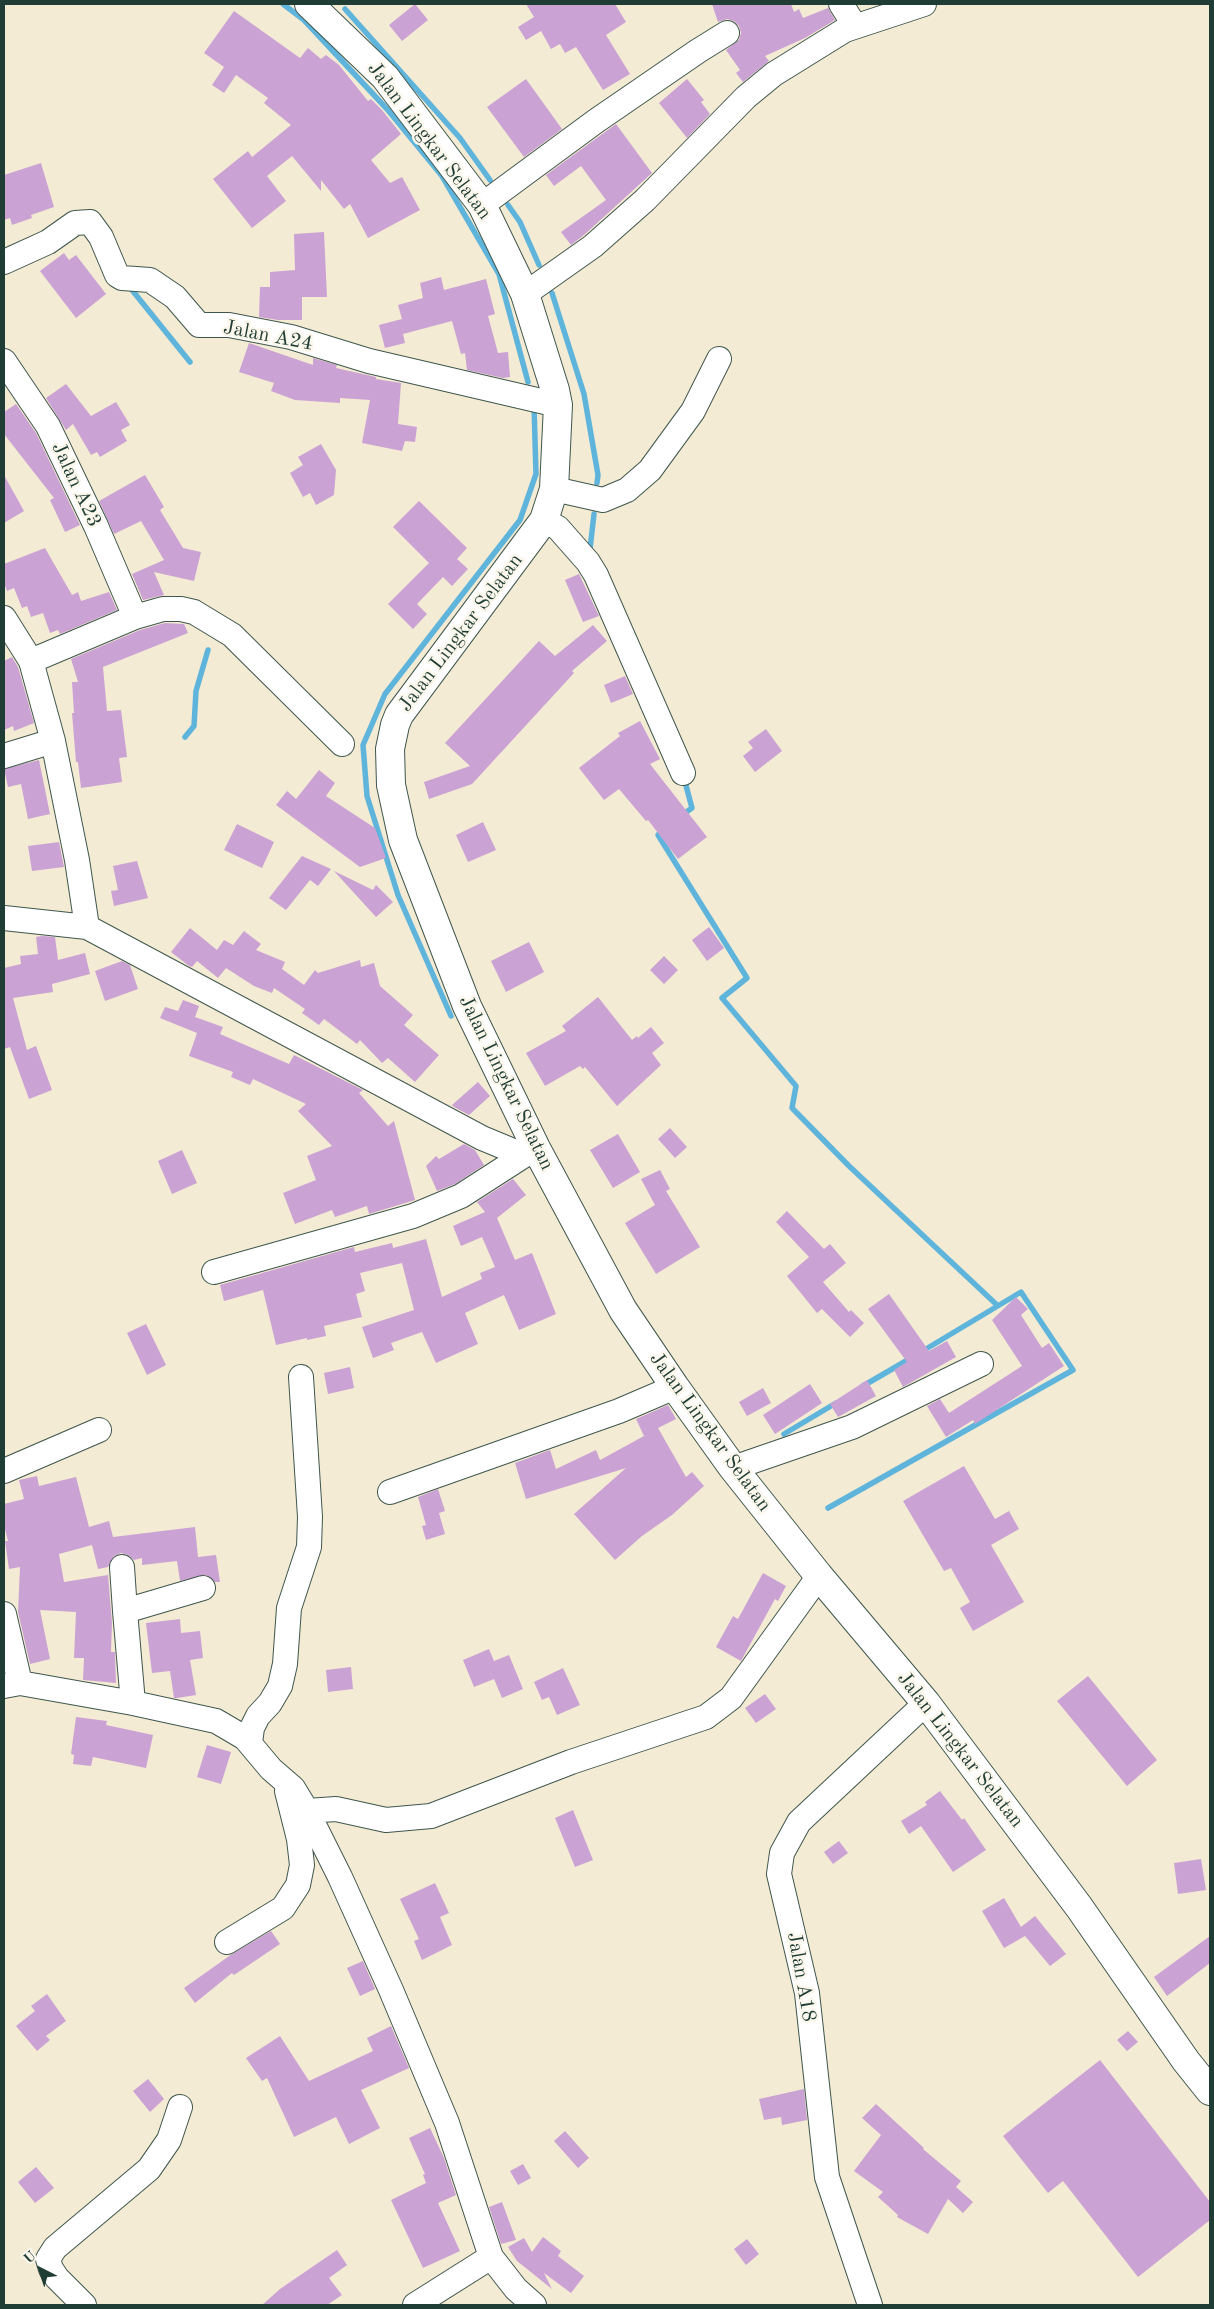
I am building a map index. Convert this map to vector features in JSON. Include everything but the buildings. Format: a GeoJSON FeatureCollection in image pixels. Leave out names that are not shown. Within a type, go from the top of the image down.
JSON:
{"type":"FeatureCollection","features":[{"type":"Feature","properties":{"kind":"highway","name":"Jalan Lingkar Selatan"},"geometry":{"type":"LineString","coordinates":[[309,4],[385,77],[482,205],[525,294],[558,404],[554,489],[544,520],[399,715],[395,724],[389,767],[403,840],[467,1006],[530,1152],[623,1310],[733,1468],[819,1576],[926,1703],[1079,1907],[1186,2061],[1210,2091]]}},
{"type":"Feature","properties":{"kind":"street"},"geometry":{"type":"LineString","coordinates":[[841,4],[855,26]]}},
{"type":"Feature","properties":{"kind":"street"},"geometry":{"type":"LineString","coordinates":[[525,294],[593,246],[638,207],[746,97],[774,74],[855,26],[924,4]]}},
{"type":"Feature","properties":{"kind":"street"},"geometry":{"type":"LineString","coordinates":[[482,205],[604,116],[698,51],[728,33]]}},
{"type":"Feature","properties":{"kind":"street","name":"Jalan A24"},"geometry":{"type":"LineString","coordinates":[[4,262],[48,242],[75,223],[90,222],[101,237],[117,275],[122,278],[150,280],[175,298],[199,325],[229,325],[291,337],[369,361],[558,404]]}},
{"type":"Feature","properties":{"kind":"street"},"geometry":{"type":"LineString","coordinates":[[554,489],[603,500],[627,490],[650,470],[693,411],[719,359]]}},
{"type":"Feature","properties":{"kind":"street","name":"Jalan A23"},"geometry":{"type":"LineString","coordinates":[[4,360],[48,426],[100,535],[135,617]]}},
{"type":"Feature","properties":{"kind":"street"},"geometry":{"type":"LineString","coordinates":[[544,520],[558,528],[588,562],[596,575],[683,773]]}},
{"type":"Feature","properties":{"kind":"street"},"geometry":{"type":"LineString","coordinates":[[31,661],[135,617],[163,609],[181,609],[194,612],[232,635],[342,744]]}},
{"type":"Feature","properties":{"kind":"street"},"geometry":{"type":"LineString","coordinates":[[4,618],[31,661],[53,741],[77,860],[86,927]]}},
{"type":"Feature","properties":{"kind":"street"},"geometry":{"type":"LineString","coordinates":[[4,756],[53,741]]}},
{"type":"Feature","properties":{"kind":"street"},"geometry":{"type":"LineString","coordinates":[[4,918],[86,927],[482,1138],[530,1152]]}},
{"type":"Feature","properties":{"kind":"street"},"geometry":{"type":"LineString","coordinates":[[214,1272],[414,1216],[461,1196],[530,1152]]}},
{"type":"Feature","properties":{"kind":"street"},"geometry":{"type":"LineString","coordinates":[[733,1468],[852,1427],[981,1364]]}},
{"type":"Feature","properties":{"kind":"street"},"geometry":{"type":"LineString","coordinates":[[250,1743],[252,1728],[258,1716],[270,1703],[280,1686],[285,1664],[289,1608],[309,1547],[310,1517],[301,1377]]}},
{"type":"Feature","properties":{"kind":"street"},"geometry":{"type":"LineString","coordinates":[[390,1492],[619,1411],[675,1387]]}},
{"type":"Feature","properties":{"kind":"street"},"geometry":{"type":"LineString","coordinates":[[4,1471],[99,1430]]}},
{"type":"Feature","properties":{"kind":"street"},"geometry":{"type":"LineString","coordinates":[[122,1567],[133,1703]]}},
{"type":"Feature","properties":{"kind":"street"},"geometry":{"type":"LineString","coordinates":[[307,1810],[336,1809],[386,1820],[431,1816],[571,1762],[706,1717],[731,1698],[819,1576]]}},
{"type":"Feature","properties":{"kind":"street"},"geometry":{"type":"LineString","coordinates":[[125,1611],[203,1588]]}},
{"type":"Feature","properties":{"kind":"street"},"geometry":{"type":"LineString","coordinates":[[4,1614],[12,1684],[133,1703],[216,1720],[245,1738],[271,1769],[301,1798],[391,1990],[447,2123],[490,2257],[512,2297],[534,2305]]}},
{"type":"Feature","properties":{"kind":"street","name":"Jalan A18"},"geometry":{"type":"LineString","coordinates":[[870,2305],[827,2178],[807,1993],[780,1874],[782,1852],[799,1822],[926,1703]]}},
{"type":"Feature","properties":{"kind":"street"},"geometry":{"type":"LineString","coordinates":[[227,1942],[283,1908],[298,1885],[302,1865],[299,1839],[288,1803],[286,1782]]}},
{"type":"Feature","properties":{"kind":"street"},"geometry":{"type":"LineString","coordinates":[[84,2305],[51,2269],[48,2258],[50,2254],[150,2169],[169,2140],[180,2107]]}},
{"type":"Feature","properties":{"kind":"street"},"geometry":{"type":"LineString","coordinates":[[415,2305],[490,2257]]}},
{"type":"Feature","properties":{"kind":"waterway"},"geometry":{"type":"LineString","coordinates":[[283,4],[304,20],[387,109],[442,176],[499,274],[528,382]]}},
{"type":"Feature","properties":{"kind":"waterway"},"geometry":{"type":"LineString","coordinates":[[345,9],[460,138],[490,180]]}},
{"type":"Feature","properties":{"kind":"waterway"},"geometry":{"type":"LineString","coordinates":[[508,205],[520,222],[539,265]]}},
{"type":"Feature","properties":{"kind":"waterway"},"geometry":{"type":"LineString","coordinates":[[128,285],[190,362]]}},
{"type":"Feature","properties":{"kind":"waterway"},"geometry":{"type":"LineString","coordinates":[[552,293],[584,394],[598,475],[597,483]]}},
{"type":"Feature","properties":{"kind":"waterway"},"geometry":{"type":"LineString","coordinates":[[451,1016],[398,895],[367,796],[363,745],[385,694],[520,520],[536,474],[534,405]]}},
{"type":"Feature","properties":{"kind":"waterway"},"geometry":{"type":"LineString","coordinates":[[592,553],[590,549],[594,514]]}},
{"type":"Feature","properties":{"kind":"waterway"},"geometry":{"type":"LineString","coordinates":[[185,737],[194,726],[196,691],[208,650]]}},
{"type":"Feature","properties":{"kind":"waterway"},"geometry":{"type":"LineString","coordinates":[[682,815],[692,808],[684,778]]}},
{"type":"Feature","properties":{"kind":"waterway"},"geometry":{"type":"LineString","coordinates":[[663,831],[658,835],[747,978],[722,998],[796,1086],[792,1108],[849,1166],[997,1305]]}},
{"type":"Feature","properties":{"kind":"waterway"},"geometry":{"type":"LineString","coordinates":[[828,1508],[1073,1370],[1021,1292],[921,1352]]}},
{"type":"Feature","properties":{"kind":"waterway"},"geometry":{"type":"LineString","coordinates":[[863,1386],[911,1358]]}},
{"type":"Feature","properties":{"kind":"waterway"},"geometry":{"type":"LineString","coordinates":[[784,1434],[836,1403]]}}]}
